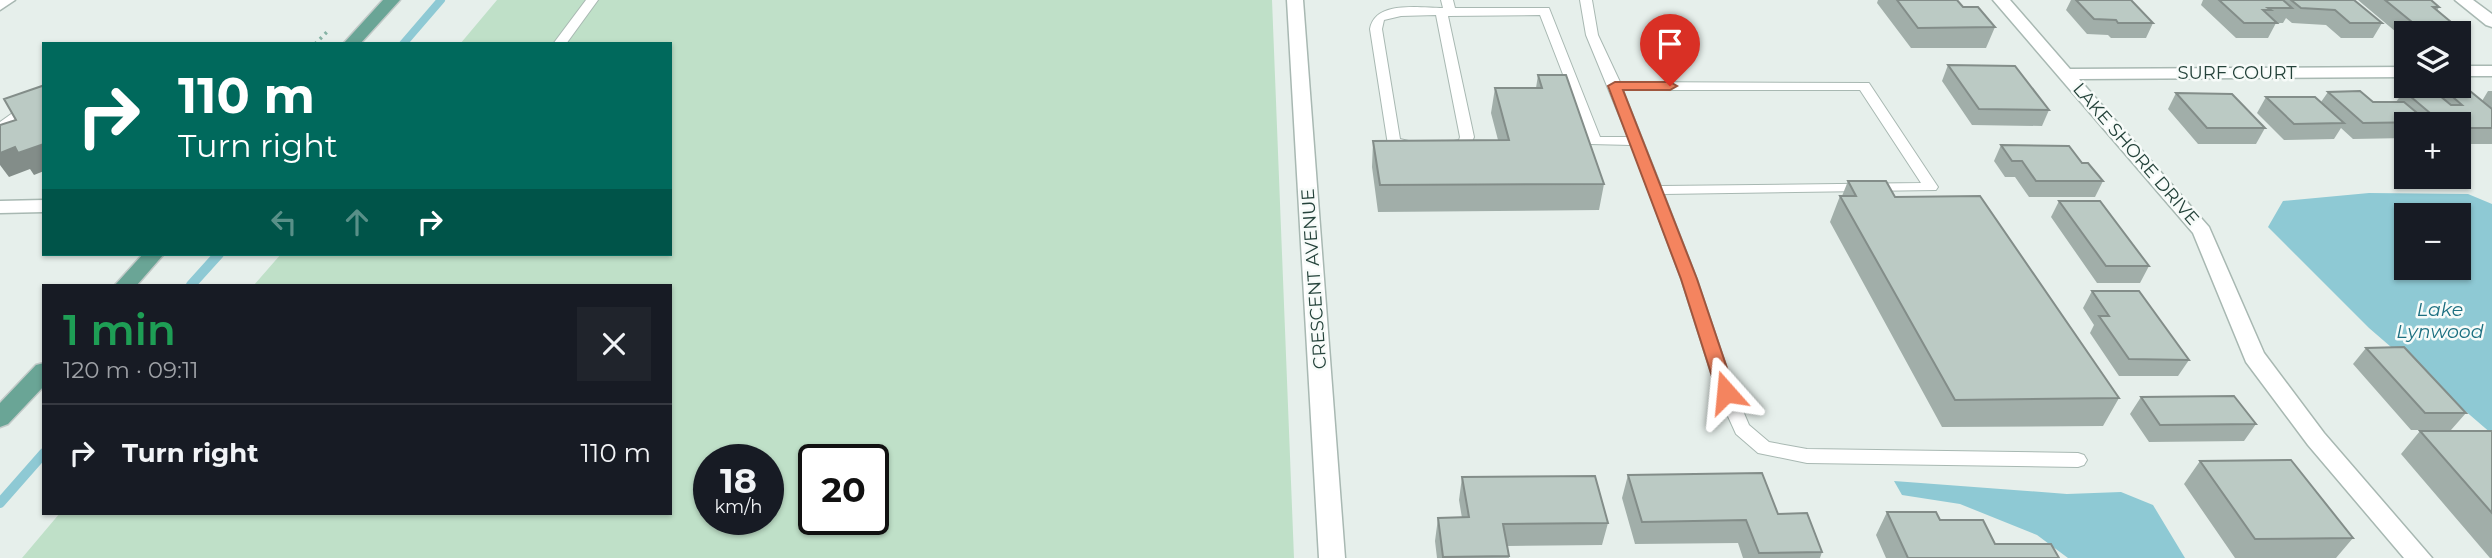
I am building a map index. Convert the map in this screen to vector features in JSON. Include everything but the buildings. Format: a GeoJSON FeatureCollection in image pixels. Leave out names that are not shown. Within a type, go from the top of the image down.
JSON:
{"type":"FeatureCollection","features":[{"type":"Feature","properties":{"kind":"main road"},"geometry":{"type":"LineString","coordinates":[[353,42],[393,0]]}},
{"type":"Feature","properties":{"kind":"main road"},"geometry":{"type":"LineString","coordinates":[[126,284],[152,256]]}},
{"type":"Feature","properties":{"kind":"main road"},"geometry":{"type":"LineString","coordinates":[[0,418],[42,373]]}},
{"type":"Feature","properties":{"kind":"street"},"geometry":{"type":"LineString","coordinates":[[0,5],[7,0]]}},
{"type":"Feature","properties":{"kind":"street","name":"CRESCENT AVENUE"},"geometry":{"type":"LineString","coordinates":[[1295,0],[1332,558]]}},
{"type":"Feature","properties":{"kind":"street","name":"LAKE SHORE DRIVE"},"geometry":{"type":"LineString","coordinates":[[2001,0],[2202,231],[2254,356],[2316,439],[2419,558]]}},
{"type":"Feature","properties":{"kind":"street"},"geometry":{"type":"LineString","coordinates":[[2463,0],[2492,22]]}},
{"type":"Feature","properties":{"kind":"street"},"geometry":{"type":"LineString","coordinates":[[2471,71],[2492,71]]}},
{"type":"Feature","properties":{"kind":"street","name":"SURF COURT"},"geometry":{"type":"LineString","coordinates":[[2068,74],[2394,72]]}},
{"type":"Feature","properties":{"kind":"street"},"geometry":{"type":"LineString","coordinates":[[0,207],[42,206]]}},
{"type":"Feature","properties":{"kind":"lane"},"geometry":{"type":"LineString","coordinates":[[560,42],[592,0]]}},
{"type":"Feature","properties":{"kind":"lane"},"geometry":{"type":"LineString","coordinates":[[1586,0],[1592,35],[1637,141],[1742,429],[1764,448],[1807,456],[2078,460]]}},
{"type":"Feature","properties":{"kind":"lane"},"geometry":{"type":"LineString","coordinates":[[1446,8],[1467,137],[1465,143],[1430,146],[1399,145],[1393,142],[1376,29],[1381,16],[1446,8],[1545,11],[1595,141],[1637,141]]}},
{"type":"Feature","properties":{"kind":"lane"},"geometry":{"type":"LineString","coordinates":[[1615,86],[1864,86],[1931,187],[1655,190]]}},
{"type":"Feature","properties":{"kind":"lane"},"geometry":{"type":"LineString","coordinates":[[0,128],[19,115],[42,108]]}},
{"type":"Feature","properties":{"kind":"path"},"geometry":{"type":"LineString","coordinates":[[318,42],[327,32]]}},
{"type":"Feature","properties":{"kind":"green space"},"geometry":{"type":"Polygon","coordinates":[[[497,0],[1272,0],[1294,558],[22,558],[58,515],[672,515],[672,284],[255,284],[279,256],[672,256],[672,42],[462,42],[497,0]]]}},
{"type":"Feature","properties":{"kind":"water","name":"Lake Lynwood"},"geometry":{"type":"Polygon","coordinates":[[[2369,193],[2468,194],[2492,204],[2492,434],[2369,328],[2268,227],[2283,201],[2369,193]]]}},
{"type":"Feature","properties":{"kind":"water"},"geometry":{"type":"Polygon","coordinates":[[[1894,481],[2067,494],[2121,492],[2153,505],[2185,558],[2068,558],[2037,535],[1960,504],[1902,495],[1894,481]]]}},
{"type":"Feature","properties":{"kind":"waterway"},"geometry":{"type":"LineString","coordinates":[[405,42],[441,0]]}},
{"type":"Feature","properties":{"kind":"waterway"},"geometry":{"type":"LineString","coordinates":[[192,284],[217,256]]}},
{"type":"Feature","properties":{"kind":"waterway"},"geometry":{"type":"LineString","coordinates":[[0,503],[42,455]]}},
{"type":"Feature","properties":{"kind":"route"},"geometry":{"type":"LineString","coordinates":[[1670,86],[1615,86],[1689,279],[1726,392]]}}]}
